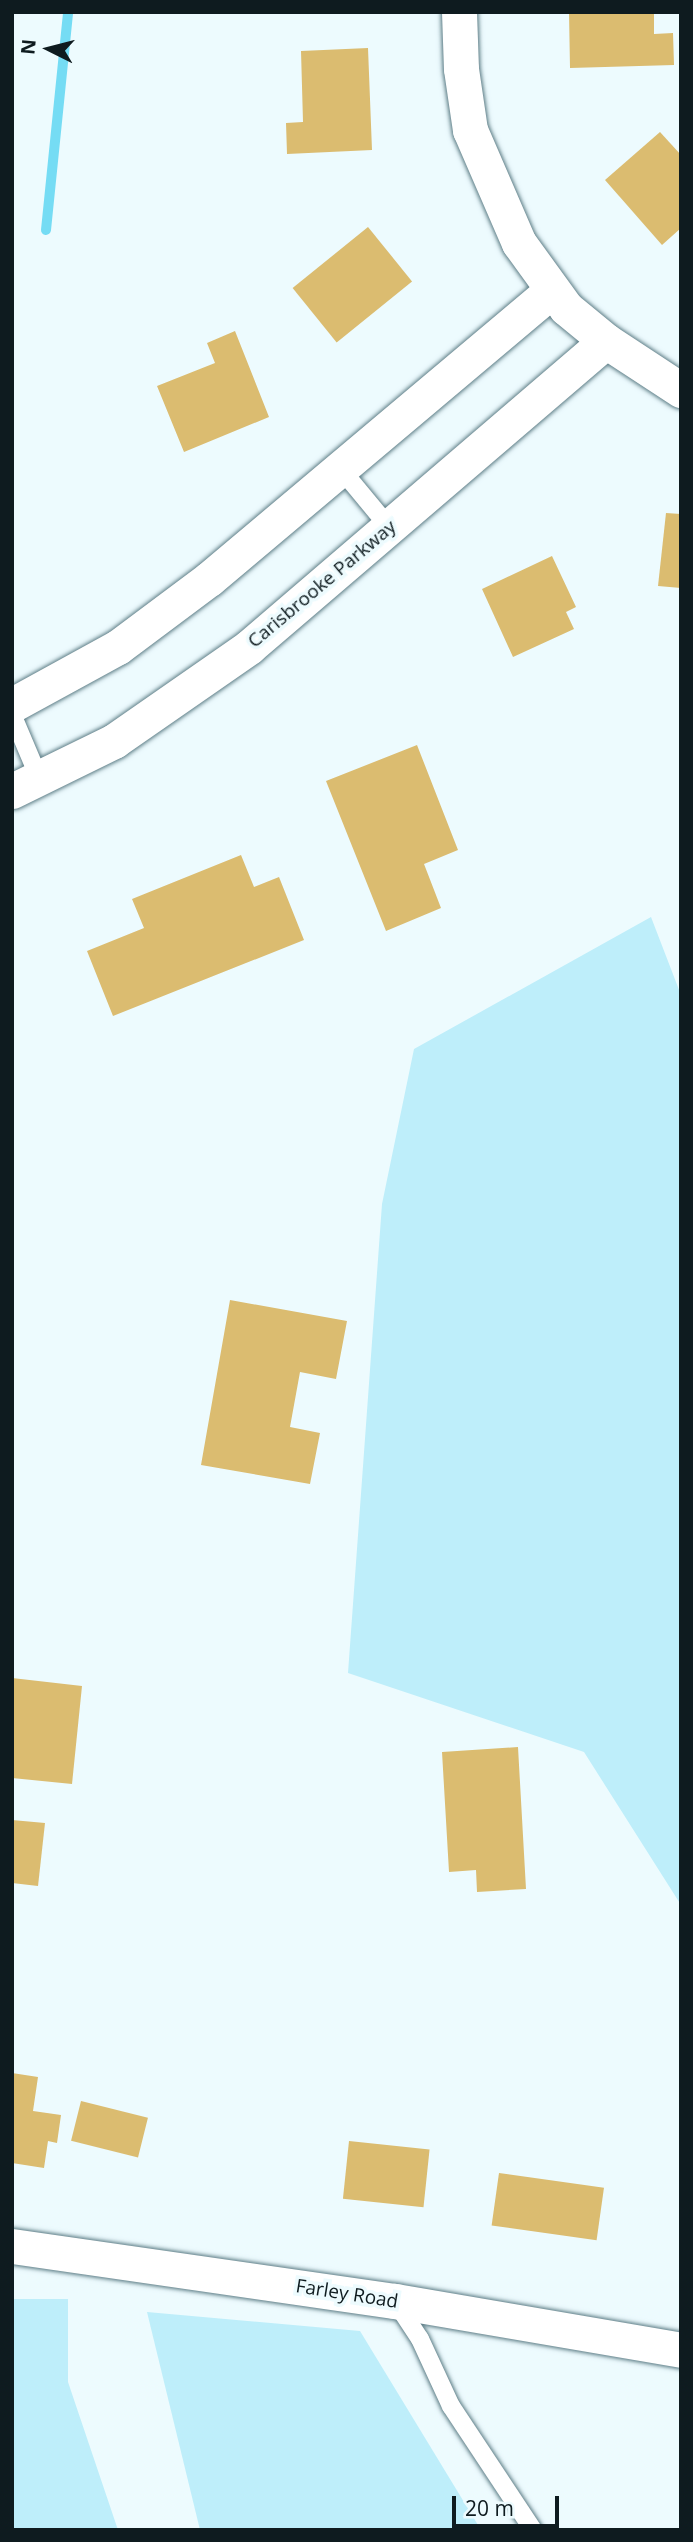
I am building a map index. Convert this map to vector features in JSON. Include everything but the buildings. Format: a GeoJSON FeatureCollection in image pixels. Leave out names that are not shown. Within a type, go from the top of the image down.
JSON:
{"type":"FeatureCollection","features":[{"type":"Feature","properties":{"kind":"street"},"geometry":{"type":"LineString","coordinates":[[459,12],[461,69],[470,130],[519,243],[551,291],[606,341],[681,390]]}},
{"type":"Feature","properties":{"kind":"street"},"geometry":{"type":"LineString","coordinates":[[12,705],[118,647],[209,579],[551,291]]}},
{"type":"Feature","properties":{"kind":"street","name":"Carisbrooke Parkway"},"geometry":{"type":"LineString","coordinates":[[26,784],[114,741],[249,647],[606,341]]}},
{"type":"Feature","properties":{"kind":"street","name":"Farley Road"},"geometry":{"type":"LineString","coordinates":[[12,2246],[395,2301],[681,2350]]}},
{"type":"Feature","properties":{"kind":"lane"},"geometry":{"type":"LineString","coordinates":[[340,468],[388,527]]}},
{"type":"Feature","properties":{"kind":"lane"},"geometry":{"type":"LineString","coordinates":[[12,714],[26,784]]}},
{"type":"Feature","properties":{"kind":"lane"},"geometry":{"type":"LineString","coordinates":[[395,2301],[420,2339],[451,2406],[534,2530]]}},
{"type":"Feature","properties":{"kind":"shaded area"},"geometry":{"type":"Polygon","coordinates":[[[651,917],[681,995],[681,1905],[584,1752],[348,1673],[382,1204],[414,1049],[651,917]]]}},
{"type":"Feature","properties":{"kind":"shaded area"},"geometry":{"type":"Polygon","coordinates":[[[12,2299],[68,2299],[68,2382],[118,2530],[12,2530],[12,2299]]]}},
{"type":"Feature","properties":{"kind":"shaded area"},"geometry":{"type":"Polygon","coordinates":[[[147,2312],[360,2331],[481,2530],[200,2530],[147,2312]]]}},
{"type":"Feature","properties":{"kind":"waterway"},"geometry":{"type":"LineString","coordinates":[[46,230],[68,12]]}}]}
